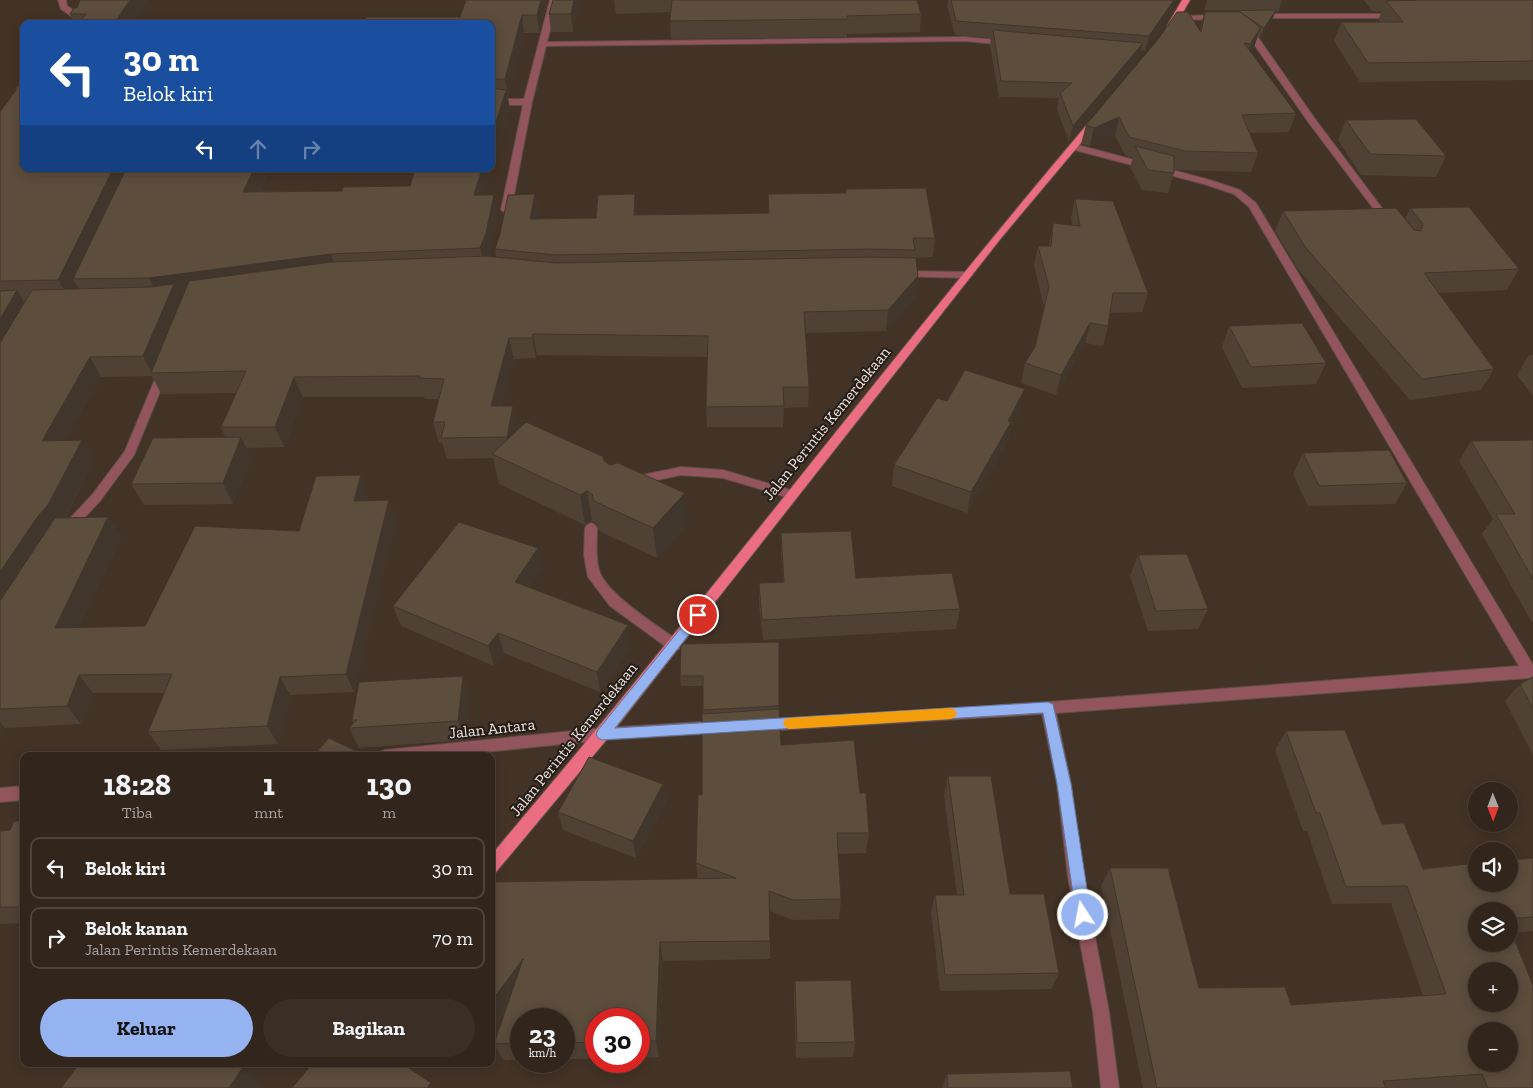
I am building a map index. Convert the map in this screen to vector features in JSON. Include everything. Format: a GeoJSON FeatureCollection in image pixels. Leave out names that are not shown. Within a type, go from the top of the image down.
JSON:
{"type":"FeatureCollection","features":[{"type":"Feature","properties":{"kind":"main road"},"geometry":{"type":"LineString","coordinates":[[1171,26],[1186,0]]}},
{"type":"Feature","properties":{"kind":"main road","name":"Jalan Perintis Kemerdekaan"},"geometry":{"type":"LineString","coordinates":[[495,862],[674,645],[999,235],[1099,116]]}},
{"type":"Feature","properties":{"kind":"street"},"geometry":{"type":"LineString","coordinates":[[62,0],[64,7],[82,20]]}},
{"type":"Feature","properties":{"kind":"street"},"geometry":{"type":"LineString","coordinates":[[504,215],[528,102],[554,0]]}},
{"type":"Feature","properties":{"kind":"street"},"geometry":{"type":"LineString","coordinates":[[1243,16],[1402,16]]}},
{"type":"Feature","properties":{"kind":"street"},"geometry":{"type":"LineString","coordinates":[[1171,26],[1233,17]]}},
{"type":"Feature","properties":{"kind":"street"},"geometry":{"type":"LineString","coordinates":[[1171,26],[1232,26],[1254,38],[1312,122],[1396,233]]}},
{"type":"Feature","properties":{"kind":"street"},"geometry":{"type":"LineString","coordinates":[[542,44],[964,39],[1013,43]]}},
{"type":"Feature","properties":{"kind":"street"},"geometry":{"type":"LineString","coordinates":[[495,102],[528,102]]}},
{"type":"Feature","properties":{"kind":"street"},"geometry":{"type":"LineString","coordinates":[[751,725],[1048,708],[1531,671],[1341,358],[1253,206],[1237,192],[1207,182],[1074,147]]}},
{"type":"Feature","properties":{"kind":"street"},"geometry":{"type":"LineString","coordinates":[[888,273],[968,275]]}},
{"type":"Feature","properties":{"kind":"street"},"geometry":{"type":"LineString","coordinates":[[58,539],[96,498],[130,452],[167,361]]}},
{"type":"Feature","properties":{"kind":"street"},"geometry":{"type":"LineString","coordinates":[[622,486],[638,479],[681,472],[723,474],[793,495]]}},
{"type":"Feature","properties":{"kind":"street"},"geometry":{"type":"LineString","coordinates":[[591,528],[590,555],[593,574],[615,602],[674,645]]}},
{"type":"Feature","properties":{"kind":"street"},"geometry":{"type":"LineString","coordinates":[[1048,708],[1064,784],[1076,877],[1101,1012],[1110,1088]]}},
{"type":"Feature","properties":{"kind":"street","name":"Jalan Antara"},"geometry":{"type":"LineString","coordinates":[[424,752],[602,734],[731,726]]}},
{"type":"Feature","properties":{"kind":"street"},"geometry":{"type":"LineString","coordinates":[[0,795],[20,793]]}},
{"type":"Feature","properties":{"kind":"building"},"geometry":{"type":"Polygon","coordinates":[[[80,0],[130,0],[117,20],[81,20],[86,14],[70,14],[74,8],[77,8],[80,0]]]}},
{"type":"Feature","properties":{"kind":"building"},"geometry":{"type":"Polygon","coordinates":[[[466,0],[541,0],[537,15],[522,15],[505,79],[495,79],[495,20],[365,20],[366,17],[460,17],[466,0]]]}},
{"type":"Feature","properties":{"kind":"building"},"geometry":{"type":"Polygon","coordinates":[[[553,0],[574,0],[571,14],[549,14],[553,0]]]}},
{"type":"Feature","properties":{"kind":"building"},"geometry":{"type":"Polygon","coordinates":[[[672,0],[917,0],[921,14],[847,16],[847,19],[670,21],[672,0]]]}},
{"type":"Feature","properties":{"kind":"building"},"geometry":{"type":"Polygon","coordinates":[[[951,0],[1174,0],[1149,36],[956,21],[951,0]]]}},
{"type":"Feature","properties":{"kind":"building"},"geometry":{"type":"Polygon","coordinates":[[[1533,0],[1533,61],[1368,63],[1341,22],[1403,22],[1386,1],[1533,0]]]}},
{"type":"Feature","properties":{"kind":"building"},"geometry":{"type":"Polygon","coordinates":[[[1276,10],[1264,28],[1240,12],[1205,12],[1205,11],[1276,10]]]}},
{"type":"Feature","properties":{"kind":"building"},"geometry":{"type":"Polygon","coordinates":[[[1177,12],[1188,12],[1201,32],[1205,12],[1240,12],[1260,29],[1250,44],[1244,43],[1296,113],[1242,115],[1258,153],[1185,151],[1129,137],[1119,117],[1094,128],[1086,125],[1159,38],[1177,12]]]}},
{"type":"Feature","properties":{"kind":"building"},"geometry":{"type":"Polygon","coordinates":[[[993,30],[1143,43],[1073,126],[1060,93],[1072,83],[1001,81],[993,30]]]}},
{"type":"Feature","properties":{"kind":"building"},"geometry":{"type":"Polygon","coordinates":[[[16,86],[20,86],[20,172],[112,172],[58,280],[0,281],[0,112],[16,90],[16,86]]]}},
{"type":"Feature","properties":{"kind":"building"},"geometry":{"type":"Polygon","coordinates":[[[495,89],[506,90],[495,126],[495,89]]]}},
{"type":"Feature","properties":{"kind":"building"},"geometry":{"type":"Polygon","coordinates":[[[1416,119],[1446,156],[1370,154],[1346,120],[1416,119]]]}},
{"type":"Feature","properties":{"kind":"building"},"geometry":{"type":"Polygon","coordinates":[[[1135,146],[1174,156],[1174,173],[1148,170],[1135,146]]]}},
{"type":"Feature","properties":{"kind":"building"},"geometry":{"type":"Polygon","coordinates":[[[125,172],[253,172],[243,192],[342,191],[343,187],[410,186],[414,172],[481,172],[474,195],[494,195],[486,233],[480,248],[331,254],[149,278],[73,279],[125,172]]]}},
{"type":"Feature","properties":{"kind":"building"},"geometry":{"type":"Polygon","coordinates":[[[926,188],[935,238],[913,238],[915,250],[870,249],[556,255],[495,249],[508,195],[535,194],[530,219],[596,218],[598,195],[635,194],[634,215],[769,213],[768,194],[846,193],[846,189],[926,188]]]}},
{"type":"Feature","properties":{"kind":"building"},"geometry":{"type":"Polygon","coordinates":[[[1075,199],[1113,201],[1148,293],[1113,293],[1108,326],[1090,323],[1061,375],[1025,363],[1035,347],[1049,287],[1038,246],[1051,246],[1053,223],[1080,226],[1075,199]]]}},
{"type":"Feature","properties":{"kind":"building"},"geometry":{"type":"Polygon","coordinates":[[[1469,207],[1519,269],[1424,273],[1494,369],[1422,379],[1306,248],[1283,211],[1396,208],[1414,230],[1421,231],[1423,224],[1410,208],[1469,207]]]}},
{"type":"Feature","properties":{"kind":"building"},"geometry":{"type":"Polygon","coordinates":[[[486,256],[556,263],[871,257],[916,258],[918,276],[888,310],[804,312],[809,387],[783,387],[784,406],[706,407],[708,336],[533,334],[532,338],[509,338],[491,406],[513,406],[507,437],[441,438],[445,422],[433,422],[444,379],[419,378],[420,376],[294,377],[275,427],[221,427],[246,371],[151,373],[189,281],[331,262],[486,256]]]}},
{"type":"Feature","properties":{"kind":"building"},"geometry":{"type":"Polygon","coordinates":[[[174,284],[143,356],[90,357],[42,441],[82,440],[48,505],[38,516],[0,572],[0,343],[32,290],[150,287],[174,284]]]}},
{"type":"Feature","properties":{"kind":"building"},"geometry":{"type":"Polygon","coordinates":[[[17,290],[0,319],[0,291],[17,290]]]}},
{"type":"Feature","properties":{"kind":"building"},"geometry":{"type":"Polygon","coordinates":[[[1302,323],[1326,363],[1251,367],[1229,326],[1302,323]]]}},
{"type":"Feature","properties":{"kind":"building"},"geometry":{"type":"Polygon","coordinates":[[[965,370],[1025,389],[1008,421],[1011,422],[971,492],[894,465],[937,398],[947,401],[965,370]]]}},
{"type":"Feature","properties":{"kind":"building"},"geometry":{"type":"Polygon","coordinates":[[[526,422],[604,457],[603,460],[610,465],[618,463],[685,493],[653,528],[594,501],[592,494],[587,491],[580,495],[492,454],[526,422]]]}},
{"type":"Feature","properties":{"kind":"building"},"geometry":{"type":"Polygon","coordinates":[[[241,437],[223,483],[131,484],[153,438],[241,437]]]}},
{"type":"Feature","properties":{"kind":"building"},"geometry":{"type":"Polygon","coordinates":[[[1533,440],[1533,579],[1496,514],[1515,514],[1471,441],[1533,440]]]}},
{"type":"Feature","properties":{"kind":"building"},"geometry":{"type":"Polygon","coordinates":[[[1389,450],[1407,483],[1319,486],[1303,453],[1389,450]]]}},
{"type":"Feature","properties":{"kind":"building"},"geometry":{"type":"Polygon","coordinates":[[[361,475],[354,501],[389,500],[346,674],[280,677],[267,726],[148,732],[172,674],[79,675],[67,706],[0,709],[0,601],[55,518],[108,517],[55,628],[145,626],[195,526],[299,531],[316,476],[361,475]]]}},
{"type":"Feature","properties":{"kind":"building"},"geometry":{"type":"Polygon","coordinates":[[[459,522],[538,548],[515,582],[628,625],[597,672],[498,633],[488,646],[393,606],[459,522]]]}},
{"type":"Feature","properties":{"kind":"building"},"geometry":{"type":"Polygon","coordinates":[[[851,531],[856,578],[952,573],[960,609],[762,620],[759,583],[784,582],[781,533],[851,531]]]}},
{"type":"Feature","properties":{"kind":"building"},"geometry":{"type":"Polygon","coordinates":[[[1187,554],[1208,609],[1156,611],[1138,555],[1187,554]]]}},
{"type":"Feature","properties":{"kind":"building"},"geometry":{"type":"Polygon","coordinates":[[[779,642],[779,706],[703,710],[703,676],[680,676],[681,644],[779,642]]]}},
{"type":"Feature","properties":{"kind":"building"},"geometry":{"type":"Polygon","coordinates":[[[463,676],[458,721],[349,728],[357,720],[352,720],[359,682],[463,676]]]}},
{"type":"Feature","properties":{"kind":"building"},"geometry":{"type":"Polygon","coordinates":[[[1533,677],[1533,709],[1520,684],[1533,677]]]}},
{"type":"Feature","properties":{"kind":"building"},"geometry":{"type":"Polygon","coordinates":[[[779,709],[781,745],[854,740],[860,793],[866,793],[869,833],[837,833],[841,899],[793,900],[769,891],[770,941],[660,942],[656,1041],[650,1041],[650,1008],[585,1008],[585,1042],[575,1043],[575,1008],[510,1008],[510,1043],[495,1044],[523,959],[495,997],[495,882],[736,878],[696,863],[698,794],[702,795],[702,714],[779,709]]]}},
{"type":"Feature","properties":{"kind":"building"},"geometry":{"type":"Polygon","coordinates":[[[1345,730],[1382,824],[1404,823],[1423,869],[1468,864],[1468,892],[1518,892],[1518,859],[1533,858],[1533,917],[1518,918],[1518,902],[1468,902],[1468,952],[1518,952],[1518,948],[1533,985],[1533,1088],[1488,1088],[1482,1074],[1383,1081],[1386,1088],[1157,1088],[1110,868],[1168,868],[1199,988],[1285,987],[1291,1005],[1446,994],[1407,886],[1346,887],[1320,813],[1316,813],[1286,731],[1345,730]]]}},
{"type":"Feature","properties":{"kind":"building"},"geometry":{"type":"Polygon","coordinates":[[[329,738],[358,752],[317,752],[329,738]]]}},
{"type":"Feature","properties":{"kind":"building"},"geometry":{"type":"Polygon","coordinates":[[[589,757],[663,784],[633,841],[558,812],[589,757]]]}},
{"type":"Feature","properties":{"kind":"building"},"geometry":{"type":"Polygon","coordinates":[[[948,776],[991,776],[1010,894],[1044,894],[1059,973],[945,975],[935,895],[964,895],[948,776]]]}},
{"type":"Feature","properties":{"kind":"building"},"geometry":{"type":"Polygon","coordinates":[[[14,821],[20,821],[20,907],[0,907],[0,831],[10,830],[14,821]]]}},
{"type":"Feature","properties":{"kind":"building"},"geometry":{"type":"Polygon","coordinates":[[[851,980],[855,1042],[797,1043],[795,981],[851,980]]]}},
{"type":"Feature","properties":{"kind":"building"},"geometry":{"type":"Polygon","coordinates":[[[77,1067],[243,1067],[229,1088],[61,1088],[77,1067]]]}},
{"type":"Feature","properties":{"kind":"building"},"geometry":{"type":"Polygon","coordinates":[[[310,1067],[407,1067],[431,1083],[427,1088],[292,1088],[310,1067]]]}},
{"type":"Feature","properties":{"kind":"building"},"geometry":{"type":"Polygon","coordinates":[[[1070,1071],[1073,1088],[948,1088],[947,1074],[1070,1071]]]}},
{"type":"Feature","properties":{"kind":"slow traffic"},"geometry":{"type":"LineString","coordinates":[[789,723],[951,713]]}},
{"type":"Feature","properties":{"kind":"route"},"geometry":{"type":"LineString","coordinates":[[698,615],[602,734],[1048,708],[1064,784],[1083,915]]}}]}
